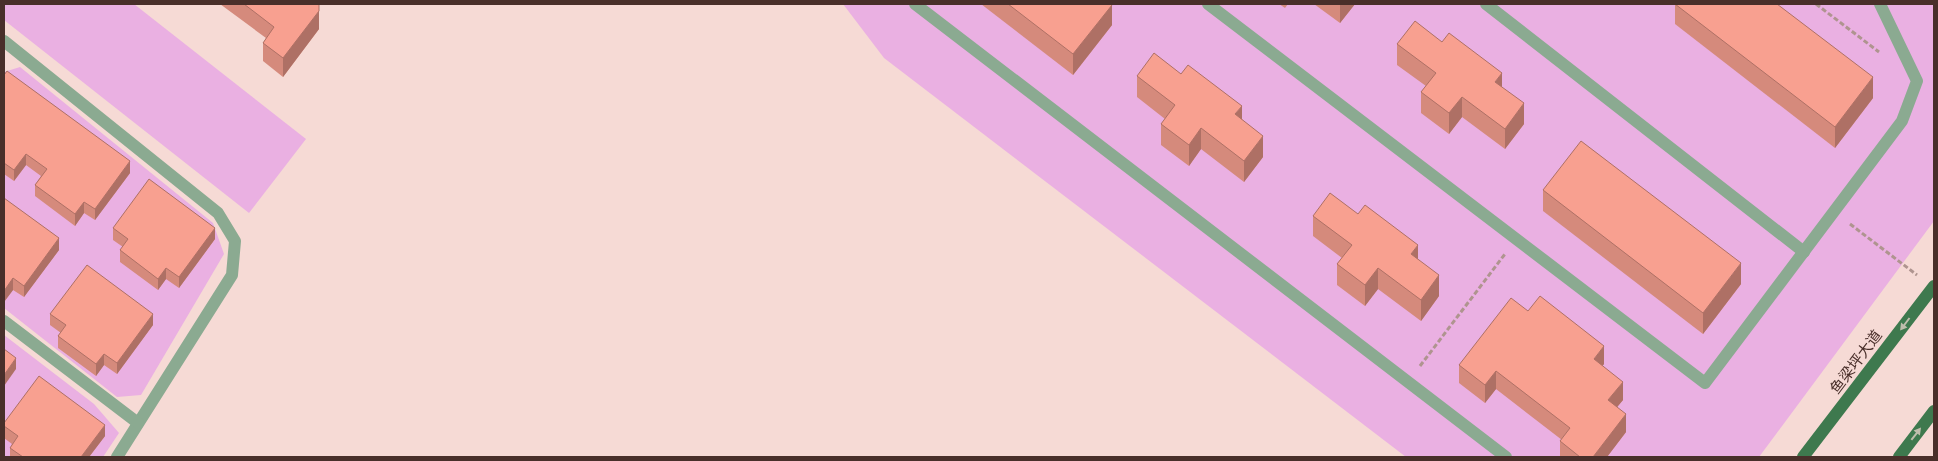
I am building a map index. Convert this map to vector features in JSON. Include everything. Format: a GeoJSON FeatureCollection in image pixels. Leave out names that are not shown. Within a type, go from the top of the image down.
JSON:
{"type":"FeatureCollection","features":[{"type":"Feature","properties":{"kind":"main road","name":"鱼梁坪大道"},"geometry":{"type":"LineString","coordinates":[[1803,457],[1934,286]]}},
{"type":"Feature","properties":{"kind":"main road"},"geometry":{"type":"LineString","coordinates":[[1899,457],[1934,411]]}},
{"type":"Feature","properties":{"kind":"lane"},"geometry":{"type":"LineString","coordinates":[[915,4],[1506,457]]}},
{"type":"Feature","properties":{"kind":"lane"},"geometry":{"type":"LineString","coordinates":[[1208,4],[1705,383],[1902,120],[1917,81],[1880,4]]}},
{"type":"Feature","properties":{"kind":"lane"},"geometry":{"type":"LineString","coordinates":[[1486,4],[1804,252]]}},
{"type":"Feature","properties":{"kind":"lane"},"geometry":{"type":"LineString","coordinates":[[4,41],[218,213],[235,241],[232,275],[117,457]]}},
{"type":"Feature","properties":{"kind":"lane"},"geometry":{"type":"LineString","coordinates":[[4,321],[138,423]]}},
{"type":"Feature","properties":{"kind":"path"},"geometry":{"type":"LineString","coordinates":[[1816,4],[1886,57]]}},
{"type":"Feature","properties":{"kind":"path"},"geometry":{"type":"LineString","coordinates":[[1834,212],[1934,286]]}},
{"type":"Feature","properties":{"kind":"path"},"geometry":{"type":"LineString","coordinates":[[1408,382],[1516,239]]}},
{"type":"Feature","properties":{"kind":"shaded area"},"geometry":{"type":"Polygon","coordinates":[[[4,4],[134,4],[306,139],[249,213],[4,20],[4,4]]]}},
{"type":"Feature","properties":{"kind":"shaded area"},"geometry":{"type":"Polygon","coordinates":[[[843,4],[1934,4],[1934,221],[1759,457],[1406,457],[884,58],[843,4]]]}},
{"type":"Feature","properties":{"kind":"shaded area"},"geometry":{"type":"Polygon","coordinates":[[[20,67],[213,223],[224,254],[141,395],[117,397],[4,308],[4,72],[20,67]]]}},
{"type":"Feature","properties":{"kind":"shaded area"},"geometry":{"type":"Polygon","coordinates":[[[4,335],[94,404],[119,433],[103,457],[4,457],[4,335]]]}},
{"type":"Feature","properties":{"kind":"building"},"geometry":{"type":"Polygon","coordinates":[[[244,4],[319,4],[319,11],[283,58],[263,43],[274,27],[244,4]]]}},
{"type":"Feature","properties":{"kind":"building"},"geometry":{"type":"Polygon","coordinates":[[[1008,4],[1111,4],[1112,5],[1073,54],[1008,4]]]}},
{"type":"Feature","properties":{"kind":"building"},"geometry":{"type":"Polygon","coordinates":[[[1675,4],[1777,4],[1873,77],[1835,127],[1675,4]]]}},
{"type":"Feature","properties":{"kind":"building"},"geometry":{"type":"Polygon","coordinates":[[[1415,21],[1442,42],[1449,33],[1502,73],[1495,82],[1524,103],[1505,129],[1462,97],[1449,113],[1421,92],[1436,73],[1397,44],[1415,21]]]}},
{"type":"Feature","properties":{"kind":"building"},"geometry":{"type":"Polygon","coordinates":[[[1154,53],[1181,74],[1188,65],[1242,106],[1235,114],[1263,136],[1244,161],[1201,128],[1189,145],[1161,124],[1175,105],[1137,76],[1154,53]]]}},
{"type":"Feature","properties":{"kind":"building"},"geometry":{"type":"Polygon","coordinates":[[[7,71],[130,161],[95,209],[84,202],[75,214],[35,185],[47,169],[26,154],[14,170],[4,163],[4,75],[7,71]]]}},
{"type":"Feature","properties":{"kind":"building"},"geometry":{"type":"Polygon","coordinates":[[[1581,141],[1741,263],[1703,313],[1543,190],[1581,141]]]}},
{"type":"Feature","properties":{"kind":"building"},"geometry":{"type":"Polygon","coordinates":[[[149,179],[215,228],[179,277],[166,268],[158,279],[120,250],[128,239],[113,228],[149,179]]]}},
{"type":"Feature","properties":{"kind":"building"},"geometry":{"type":"Polygon","coordinates":[[[1330,193],[1358,214],[1365,205],[1418,245],[1411,254],[1439,275],[1421,300],[1378,268],[1365,285],[1337,264],[1352,245],[1313,216],[1330,193]]]}},
{"type":"Feature","properties":{"kind":"building"},"geometry":{"type":"Polygon","coordinates":[[[4,198],[59,238],[24,286],[13,278],[4,291],[4,198]]]}},
{"type":"Feature","properties":{"kind":"building"},"geometry":{"type":"Polygon","coordinates":[[[87,265],[153,314],[117,363],[104,354],[96,364],[58,336],[66,325],[50,314],[87,265]]]}},
{"type":"Feature","properties":{"kind":"building"},"geometry":{"type":"Polygon","coordinates":[[[1540,296],[1604,346],[1594,359],[1623,382],[1608,400],[1626,414],[1593,457],[1580,457],[1560,441],[1570,428],[1496,371],[1485,385],[1459,365],[1511,298],[1528,311],[1540,296]]]}},
{"type":"Feature","properties":{"kind":"building"},"geometry":{"type":"Polygon","coordinates":[[[4,349],[16,358],[4,375],[4,349]]]}},
{"type":"Feature","properties":{"kind":"building"},"geometry":{"type":"Polygon","coordinates":[[[39,376],[105,425],[81,457],[23,457],[10,448],[18,436],[4,426],[4,423],[39,376]]]}}]}
